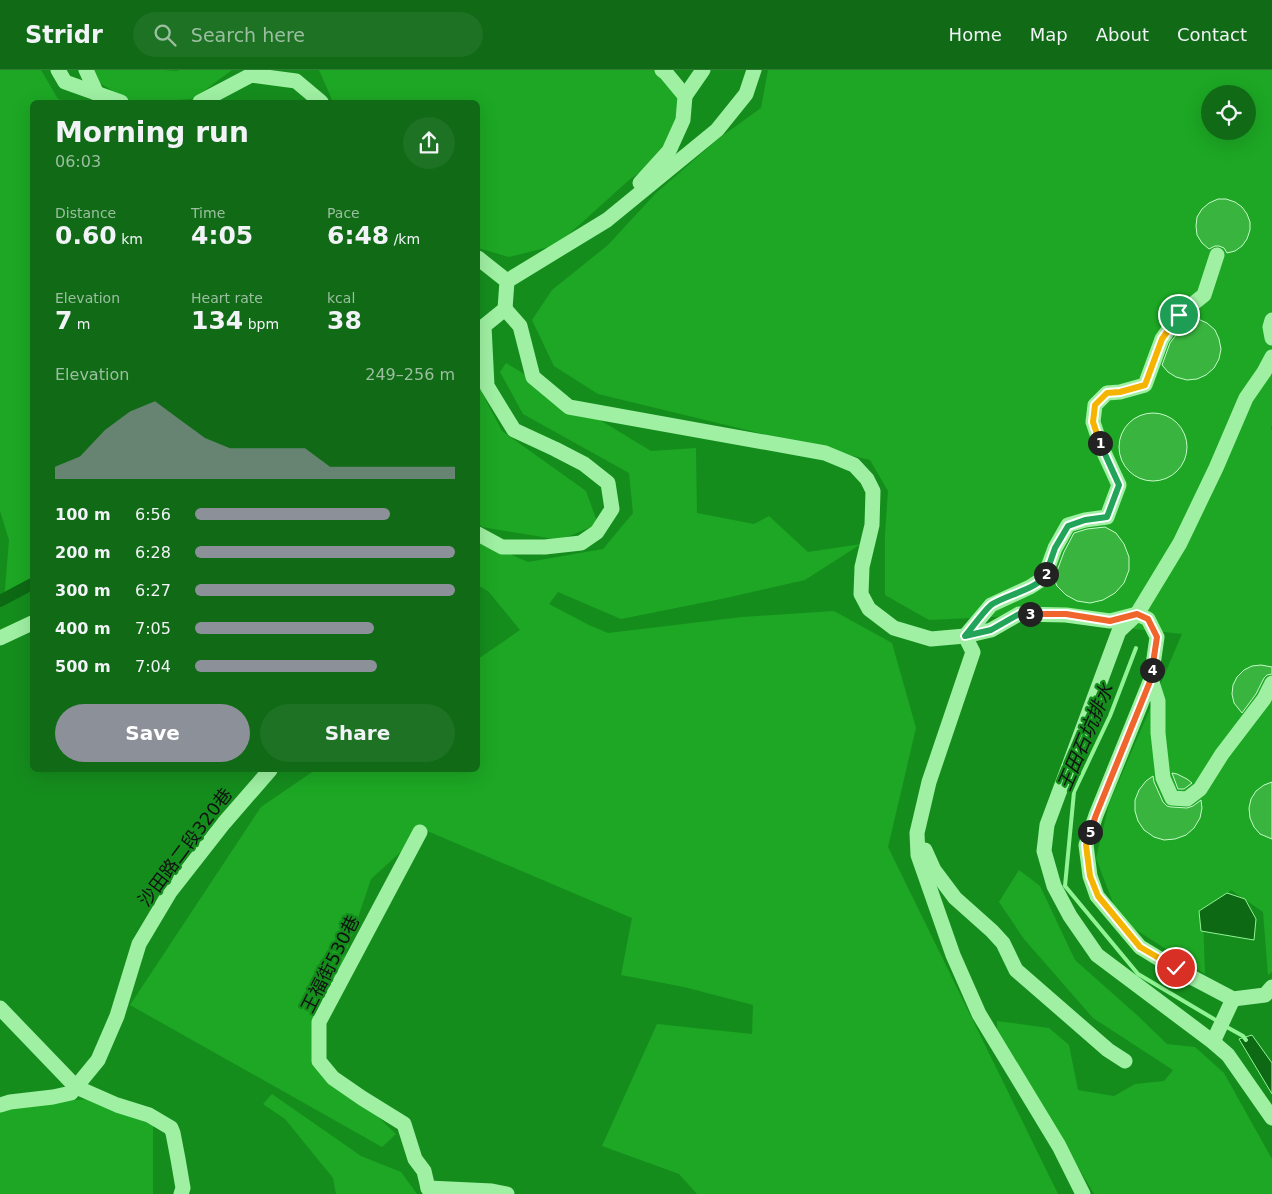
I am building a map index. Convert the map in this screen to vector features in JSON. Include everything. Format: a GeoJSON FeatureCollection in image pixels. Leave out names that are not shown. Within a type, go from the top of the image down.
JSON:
{"type":"FeatureCollection","features":[{"type":"Feature","properties":{"kind":"street"},"geometry":{"type":"LineString","coordinates":[[58,70],[65,82],[115,100]]}},
{"type":"Feature","properties":{"kind":"street"},"geometry":{"type":"LineString","coordinates":[[86,70],[97,94]]}},
{"type":"Feature","properties":{"kind":"street"},"geometry":{"type":"LineString","coordinates":[[662,70],[685,96]]}},
{"type":"Feature","properties":{"kind":"street"},"geometry":{"type":"LineString","coordinates":[[607,220],[669,151],[683,120],[685,96],[703,70]]}},
{"type":"Feature","properties":{"kind":"street"},"geometry":{"type":"LineString","coordinates":[[507,281],[607,220],[717,130],[746,94],[754,70]]}},
{"type":"Feature","properties":{"kind":"street"},"geometry":{"type":"LineString","coordinates":[[204,100],[254,72],[296,81],[319,100]]}},
{"type":"Feature","properties":{"kind":"street"},"geometry":{"type":"LineString","coordinates":[[965,636],[991,605],[1030,587],[1044,578],[1055,548],[1068,526],[1085,520],[1107,517],[1119,485],[1101,446],[1093,422],[1095,405],[1107,393],[1120,392],[1145,385],[1162,339],[1179,315],[1204,295],[1217,255]]}},
{"type":"Feature","properties":{"kind":"street"},"geometry":{"type":"LineString","coordinates":[[480,260],[507,281]]}},
{"type":"Feature","properties":{"kind":"street"},"geometry":{"type":"LineString","coordinates":[[480,535],[502,547],[545,547],[581,543],[597,532],[612,509],[608,484],[584,464],[555,448],[514,430],[487,386],[484,326],[504,309],[507,281]]}},
{"type":"Feature","properties":{"kind":"street"},"geometry":{"type":"LineString","coordinates":[[504,309],[520,326],[533,377],[569,407],[825,454],[854,465],[867,479],[873,490],[872,525],[862,567],[861,594],[868,610],[894,628],[931,639],[965,636],[991,630],[1019,614],[1066,614],[1110,621],[1137,614],[1148,619],[1157,637],[1151,679],[1096,815],[1086,845],[1090,876],[1098,896],[1140,947],[1233,999],[1270,996]]}},
{"type":"Feature","properties":{"kind":"street"},"geometry":{"type":"LineString","coordinates":[[1272,320],[1270,327],[1272,338]]}},
{"type":"Feature","properties":{"kind":"street"},"geometry":{"type":"LineString","coordinates":[[1272,357],[1246,398],[1216,468],[1180,543],[1137,614],[1119,631],[1047,825],[1044,851],[1054,886],[1070,916],[1097,955],[1219,1030],[1228,1054],[1272,1118]]}},
{"type":"Feature","properties":{"kind":"street"},"geometry":{"type":"LineString","coordinates":[[0,638],[30,624]]}},
{"type":"Feature","properties":{"kind":"street"},"geometry":{"type":"LineString","coordinates":[[965,636],[974,652],[929,782],[918,833],[918,855],[953,955],[979,1014],[1058,1146],[1084,1194]]}},
{"type":"Feature","properties":{"kind":"street"},"geometry":{"type":"LineString","coordinates":[[1151,679],[1158,701],[1158,734],[1163,778],[1172,798],[1187,799],[1200,789],[1222,754],[1264,700],[1272,683]]}},
{"type":"Feature","properties":{"kind":"street","name":"沙田路二段320巷"},"geometry":{"type":"LineString","coordinates":[[0,1105],[53,1097],[70,1092],[98,1060],[117,1016],[139,944],[152,922],[170,892],[224,823],[268,772]]}},
{"type":"Feature","properties":{"kind":"street","name":"王福街530巷"},"geometry":{"type":"LineString","coordinates":[[420,832],[319,1022],[319,1052],[320,1061],[333,1078],[404,1124],[415,1159],[424,1171],[430,1191]]}},
{"type":"Feature","properties":{"kind":"street"},"geometry":{"type":"LineString","coordinates":[[918,833],[934,870],[955,898],[992,930],[1003,943],[1016,970],[1108,1050],[1125,1061]]}},
{"type":"Feature","properties":{"kind":"street"},"geometry":{"type":"LineString","coordinates":[[1219,1030],[1233,999]]}},
{"type":"Feature","properties":{"kind":"street"},"geometry":{"type":"LineString","coordinates":[[0,1008],[76,1087],[149,1115],[171,1128],[183,1188],[181,1194]]}},
{"type":"Feature","properties":{"kind":"street"},"geometry":{"type":"LineString","coordinates":[[430,1191],[492,1190],[507,1194]]}},
{"type":"Feature","properties":{"kind":"shaded area"},"geometry":{"type":"Polygon","coordinates":[[[0,70],[41,70],[58,99],[62,100],[30,100],[30,591],[4,601],[9,540],[0,511],[0,70]]]}},
{"type":"Feature","properties":{"kind":"shaded area"},"geometry":{"type":"Polygon","coordinates":[[[78,70],[232,70],[193,99],[128,100],[78,70]]]}},
{"type":"Feature","properties":{"kind":"shaded area"},"geometry":{"type":"Polygon","coordinates":[[[319,70],[668,70],[691,103],[675,148],[629,180],[557,245],[509,257],[480,249],[480,100],[332,100],[319,70]]]}},
{"type":"Feature","properties":{"kind":"shaded area"},"geometry":{"type":"Polygon","coordinates":[[[768,70],[1272,70],[1272,972],[1268,975],[1263,912],[1231,890],[1203,916],[1205,974],[1119,919],[1096,858],[1109,804],[1182,634],[1014,616],[929,620],[885,595],[885,534],[888,491],[870,460],[598,394],[554,366],[532,320],[552,290],[608,245],[656,193],[718,139],[761,108],[768,70]]]}},
{"type":"Feature","properties":{"kind":"shaded area"},"geometry":{"type":"Polygon","coordinates":[[[506,363],[651,451],[696,448],[697,513],[754,524],[769,516],[808,552],[861,544],[805,580],[621,619],[558,592],[549,604],[608,633],[742,617],[834,611],[892,643],[916,728],[888,847],[1058,1194],[697,1194],[679,1174],[602,1146],[657,1024],[752,1034],[753,1005],[684,987],[621,975],[632,918],[425,830],[371,879],[312,1054],[396,1134],[382,1147],[130,1005],[261,807],[312,772],[480,772],[480,658],[520,630],[489,592],[480,586],[480,541],[528,562],[603,549],[633,513],[629,473],[523,414],[500,372],[506,363]]]}},
{"type":"Feature","properties":{"kind":"shaded area"},"geometry":{"type":"Polygon","coordinates":[[[480,389],[502,431],[586,491],[598,524],[560,540],[482,527],[480,525],[480,389]]]}},
{"type":"Feature","properties":{"kind":"shaded area"},"geometry":{"type":"Polygon","coordinates":[[[1019,870],[1040,886],[1075,960],[1167,1044],[1195,1047],[1224,1073],[1272,1159],[1272,1194],[1094,1194],[1037,1098],[997,1044],[997,1021],[1049,1028],[1069,1045],[1078,1090],[1114,1096],[1135,1084],[1164,1081],[1173,1070],[1093,1018],[1024,939],[999,902],[1019,870]]]}},
{"type":"Feature","properties":{"kind":"shaded area"},"geometry":{"type":"Polygon","coordinates":[[[1227,893],[1245,899],[1256,919],[1254,940],[1201,931],[1199,911],[1227,893]]]}},
{"type":"Feature","properties":{"kind":"shaded area"},"geometry":{"type":"Polygon","coordinates":[[[1252,1035],[1272,1063],[1272,1094],[1239,1039],[1252,1035]]]}},
{"type":"Feature","properties":{"kind":"shaded area"},"geometry":{"type":"Polygon","coordinates":[[[272,1094],[361,1156],[401,1172],[417,1194],[336,1194],[333,1178],[285,1119],[263,1104],[272,1094]]]}},
{"type":"Feature","properties":{"kind":"shaded area"},"geometry":{"type":"Polygon","coordinates":[[[110,1098],[153,1121],[153,1194],[0,1194],[0,1108],[20,1103],[110,1098]]]}},
{"type":"Feature","properties":{"kind":"building"},"geometry":{"type":"Polygon","coordinates":[[[1218,199],[1235,202],[1242,207],[1250,222],[1247,239],[1242,246],[1235,251],[1227,253],[1224,248],[1219,246],[1209,249],[1197,235],[1197,217],[1209,203],[1218,199]]]}},
{"type":"Feature","properties":{"kind":"building"},"geometry":{"type":"Polygon","coordinates":[[[1191,318],[1207,323],[1215,330],[1221,349],[1219,359],[1214,368],[1206,375],[1197,379],[1187,380],[1176,377],[1162,365],[1170,343],[1191,318]]]}},
{"type":"Feature","properties":{"kind":"building"},"geometry":{"type":"Polygon","coordinates":[[[1153,413],[1166,416],[1177,423],[1184,434],[1187,447],[1184,460],[1177,471],[1166,478],[1153,481],[1140,478],[1129,471],[1122,460],[1119,447],[1122,434],[1129,423],[1140,416],[1153,413]]]}},
{"type":"Feature","properties":{"kind":"building"},"geometry":{"type":"Polygon","coordinates":[[[1105,527],[1116,533],[1124,544],[1129,557],[1129,570],[1124,583],[1115,593],[1103,600],[1090,603],[1077,601],[1066,595],[1057,586],[1054,579],[1064,552],[1074,533],[1105,527]]]}},
{"type":"Feature","properties":{"kind":"building"},"geometry":{"type":"Polygon","coordinates":[[[1252,666],[1272,667],[1272,674],[1264,678],[1256,694],[1242,713],[1234,703],[1233,685],[1237,677],[1244,670],[1252,666]]]}},
{"type":"Feature","properties":{"kind":"building"},"geometry":{"type":"Polygon","coordinates":[[[1172,773],[1192,783],[1184,789],[1178,789],[1172,773]]]}},
{"type":"Feature","properties":{"kind":"building"},"geometry":{"type":"Polygon","coordinates":[[[1153,776],[1163,802],[1167,806],[1187,808],[1201,800],[1200,818],[1194,828],[1186,835],[1164,840],[1154,837],[1144,830],[1138,821],[1135,811],[1135,800],[1139,790],[1153,776]]]}},
{"type":"Feature","properties":{"kind":"building"},"geometry":{"type":"Polygon","coordinates":[[[1272,782],[1272,839],[1260,834],[1254,827],[1250,818],[1249,808],[1251,799],[1256,791],[1272,782]]]}},
{"type":"Feature","properties":{"kind":"waterway"},"geometry":{"type":"LineString","coordinates":[[0,601],[30,585]]}},
{"type":"Feature","properties":{"kind":"waterway","name":"王田石坑排水"},"geometry":{"type":"LineString","coordinates":[[1136,648],[1110,716],[1074,792],[1065,886],[1138,974],[1219,1022]]}},
{"type":"Feature","properties":{"kind":"waterway","name":"王田石坑排水"},"geometry":{"type":"LineString","coordinates":[[1225,1026],[1243,1036],[1246,1040]]}},
{"type":"Feature","properties":{"kind":"route"},"geometry":{"type":"LineString","coordinates":[[1176,968],[1140,947],[1098,896],[1090,876],[1086,845],[1096,815],[1151,679],[1157,637],[1148,619],[1137,614],[1110,621],[1066,614],[1019,614],[991,630],[965,636],[991,605],[1030,587],[1044,578],[1055,548],[1068,526],[1085,520],[1107,517],[1119,485],[1101,446],[1093,422],[1095,405],[1107,393],[1120,392],[1145,385],[1162,339],[1179,315]]}}]}
